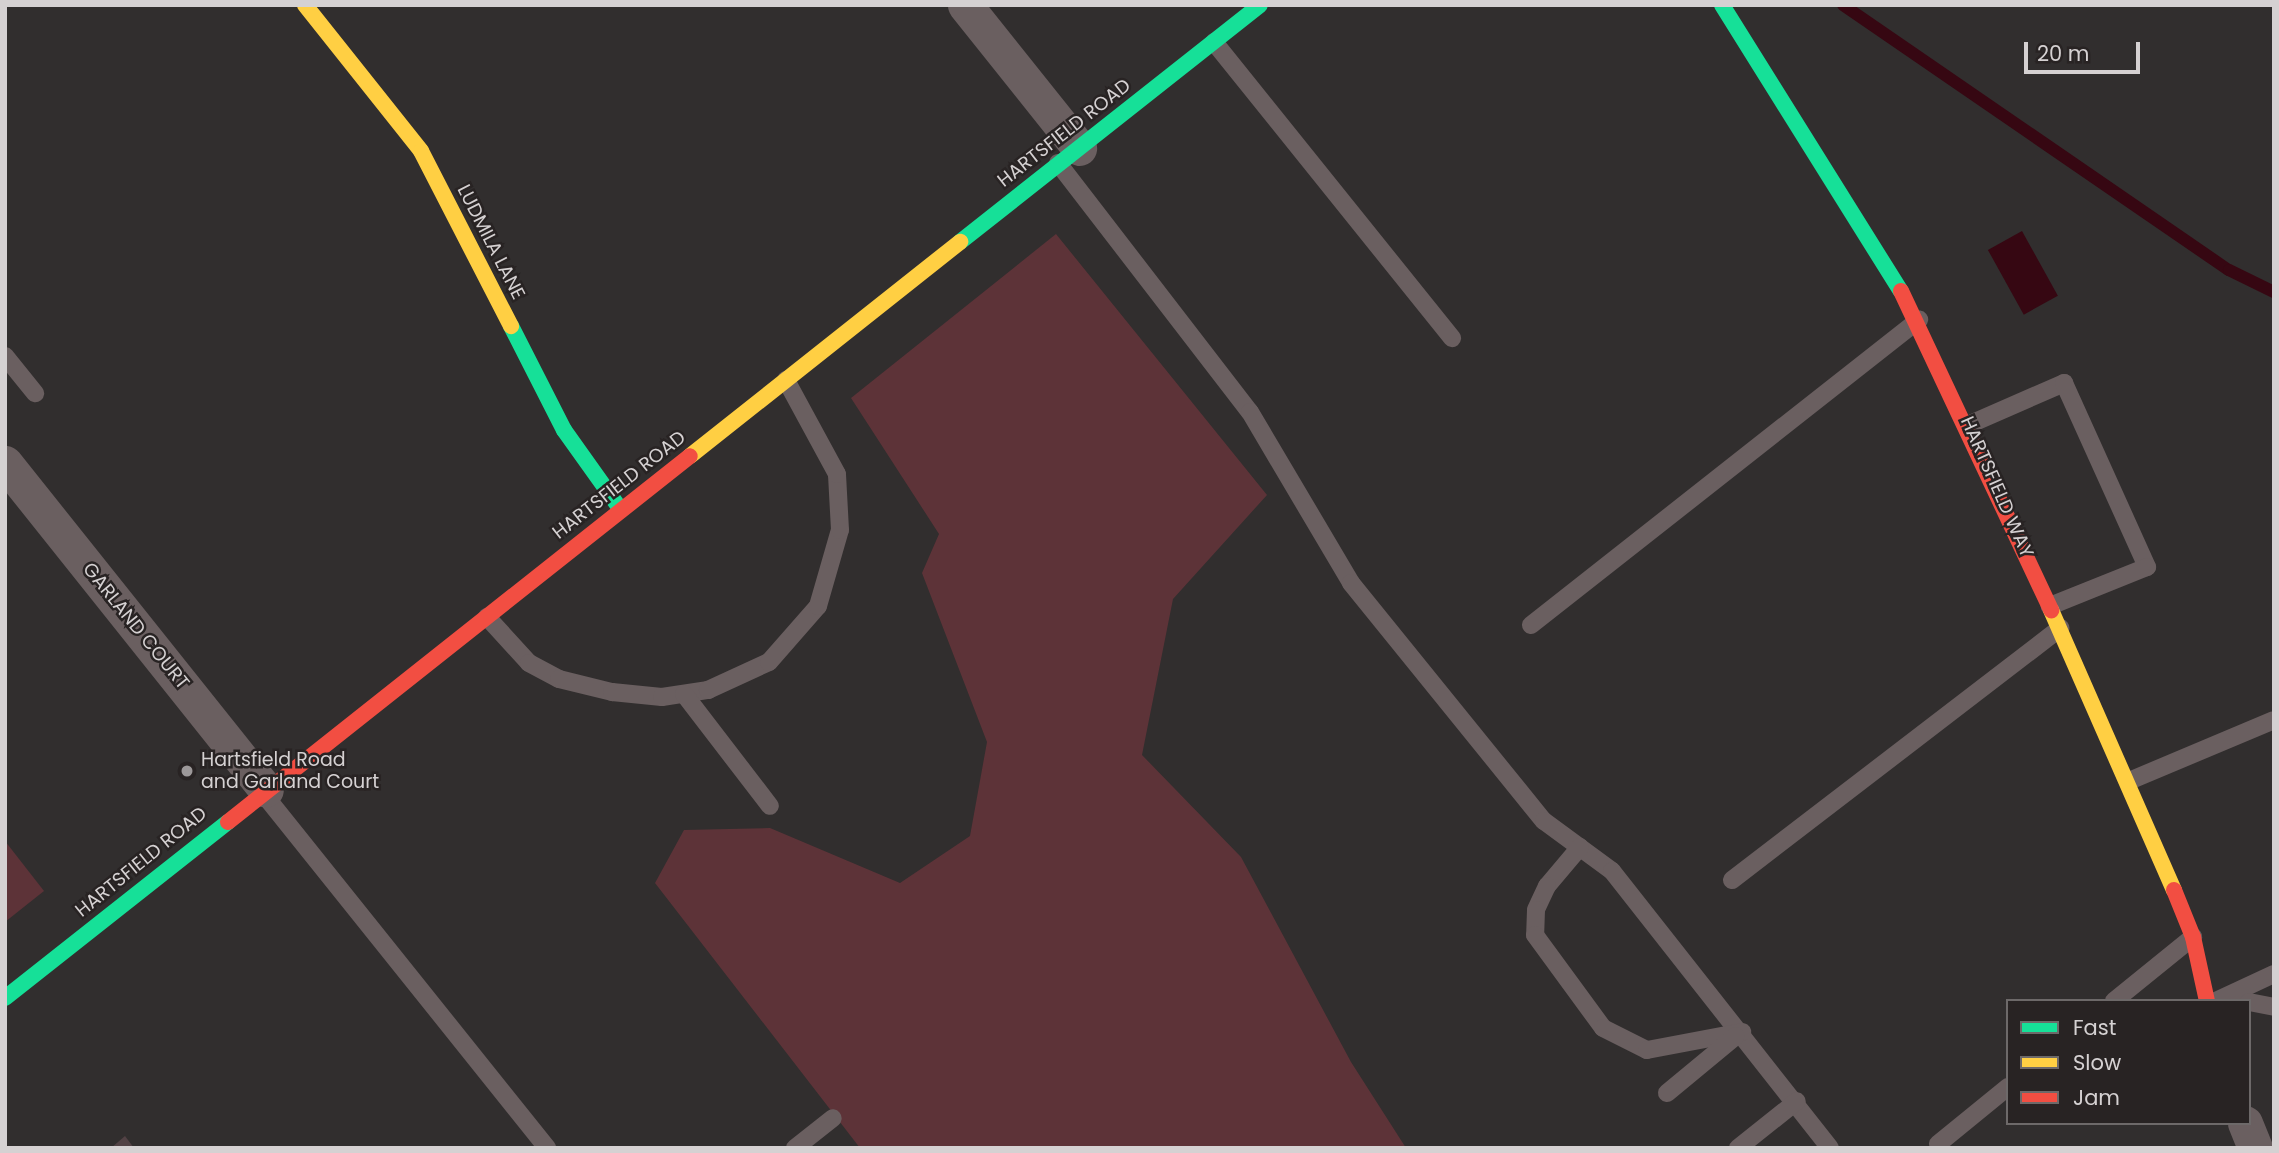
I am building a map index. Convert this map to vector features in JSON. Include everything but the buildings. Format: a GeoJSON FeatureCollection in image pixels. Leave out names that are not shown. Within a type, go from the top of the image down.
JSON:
{"type":"FeatureCollection","features":[{"type":"Feature","properties":{"kind":"street","name":"LUDMILA LANE"},"geometry":{"type":"LineString","coordinates":[[305,5],[421,151],[564,430],[621,510]]}},
{"type":"Feature","properties":{"kind":"street"},"geometry":{"type":"LineString","coordinates":[[965,5],[1069,156]]}},
{"type":"Feature","properties":{"kind":"street","name":"HARTSFIELD ROAD"},"geometry":{"type":"LineString","coordinates":[[5,998],[1260,5]]}},
{"type":"Feature","properties":{"kind":"street","name":"HARTSFIELD WAY"},"geometry":{"type":"LineString","coordinates":[[1722,5],[1919,320],[2129,781],[2193,937],[2207,999]]}},
{"type":"Feature","properties":{"kind":"street","name":"GARLAND COURT"},"geometry":{"type":"LineString","coordinates":[[5,463],[264,791]]}},
{"type":"Feature","properties":{"kind":"street"},"geometry":{"type":"LineString","coordinates":[[2246,1125],[2255,1148]]}},
{"type":"Feature","properties":{"kind":"lane"},"geometry":{"type":"LineString","coordinates":[[1214,42],[1452,338]]}},
{"type":"Feature","properties":{"kind":"lane"},"geometry":{"type":"LineString","coordinates":[[1069,156],[1250,412],[1351,583],[1496,768],[1544,821],[1612,870],[1797,1101],[1830,1148]]}},
{"type":"Feature","properties":{"kind":"lane"},"geometry":{"type":"LineString","coordinates":[[1531,625],[1919,320]]}},
{"type":"Feature","properties":{"kind":"lane"},"geometry":{"type":"LineString","coordinates":[[5,356],[35,393]]}},
{"type":"Feature","properties":{"kind":"lane"},"geometry":{"type":"LineString","coordinates":[[487,617],[529,663],[559,679],[611,692],[684,694],[737,680],[769,662],[807,622],[833,569],[840,530],[837,474],[786,380]]}},
{"type":"Feature","properties":{"kind":"lane"},"geometry":{"type":"LineString","coordinates":[[1968,425],[2064,383],[2147,567],[2050,606]]}},
{"type":"Feature","properties":{"kind":"lane"},"geometry":{"type":"LineString","coordinates":[[1732,880],[2060,628]]}},
{"type":"Feature","properties":{"kind":"lane"},"geometry":{"type":"LineString","coordinates":[[684,694],[770,806]]}},
{"type":"Feature","properties":{"kind":"lane"},"geometry":{"type":"LineString","coordinates":[[2129,781],[2274,720]]}},
{"type":"Feature","properties":{"kind":"lane"},"geometry":{"type":"LineString","coordinates":[[264,791],[547,1148]]}},
{"type":"Feature","properties":{"kind":"lane"},"geometry":{"type":"LineString","coordinates":[[1580,847],[1547,886],[1536,911],[1535,935],[1602,1028],[1647,1050],[1742,1032]]}},
{"type":"Feature","properties":{"kind":"lane"},"geometry":{"type":"LineString","coordinates":[[2116,999],[2193,937]]}},
{"type":"Feature","properties":{"kind":"lane"},"geometry":{"type":"LineString","coordinates":[[2221,999],[2274,974]]}},
{"type":"Feature","properties":{"kind":"lane"},"geometry":{"type":"LineString","coordinates":[[2251,1002],[2274,1007]]}},
{"type":"Feature","properties":{"kind":"lane"},"geometry":{"type":"LineString","coordinates":[[1667,1093],[1742,1032]]}},
{"type":"Feature","properties":{"kind":"lane"},"geometry":{"type":"LineString","coordinates":[[1938,1144],[2006,1089]]}},
{"type":"Feature","properties":{"kind":"lane"},"geometry":{"type":"LineString","coordinates":[[1738,1148],[1797,1101]]}},
{"type":"Feature","properties":{"kind":"lane"},"geometry":{"type":"LineString","coordinates":[[795,1148],[833,1118]]}},
{"type":"Feature","properties":{"kind":"shaded area"},"geometry":{"type":"Polygon","coordinates":[[[2022,231],[2058,296],[2024,315],[1988,250],[2022,231]]]}},
{"type":"Feature","properties":{"kind":"shaded area"},"geometry":{"type":"Polygon","coordinates":[[[1056,234],[1267,495],[1173,599],[1142,755],[1241,857],[1351,1062],[1406,1148],[860,1148],[655,883],[684,830],[770,828],[900,883],[970,836],[987,742],[922,573],[939,534],[851,398],[1056,234]]]}},
{"type":"Feature","properties":{"kind":"shaded area"},"geometry":{"type":"Polygon","coordinates":[[[5,841],[44,891],[5,922],[5,841]]]}},
{"type":"Feature","properties":{"kind":"waterway"},"geometry":{"type":"LineString","coordinates":[[1843,5],[2229,270],[2274,292]]}},
{"type":"Feature","properties":{"kind":"traffic: fast"},"geometry":{"type":"LineString","coordinates":[[960,242],[1260,5]]}},
{"type":"Feature","properties":{"kind":"traffic: fast"},"geometry":{"type":"LineString","coordinates":[[1722,5],[1901,291]]}},
{"type":"Feature","properties":{"kind":"traffic: fast"},"geometry":{"type":"LineString","coordinates":[[511,326],[564,430],[621,510]]}},
{"type":"Feature","properties":{"kind":"traffic: fast"},"geometry":{"type":"LineString","coordinates":[[5,998],[228,822]]}},
{"type":"Feature","properties":{"kind":"traffic: slow"},"geometry":{"type":"LineString","coordinates":[[305,5],[421,151],[511,326]]}},
{"type":"Feature","properties":{"kind":"traffic: slow"},"geometry":{"type":"LineString","coordinates":[[690,456],[960,242]]}},
{"type":"Feature","properties":{"kind":"traffic: slow"},"geometry":{"type":"LineString","coordinates":[[2051,610],[2174,890]]}},
{"type":"Feature","properties":{"kind":"traffic: jam"},"geometry":{"type":"LineString","coordinates":[[1901,291],[2051,610]]}},
{"type":"Feature","properties":{"kind":"traffic: jam"},"geometry":{"type":"LineString","coordinates":[[228,822],[690,456]]}},
{"type":"Feature","properties":{"kind":"traffic: jam"},"geometry":{"type":"LineString","coordinates":[[2174,890],[2193,937],[2207,999]]}},
{"type":"Feature","properties":{"kind":"place","name":"Hartsfield Road and Garland Court"},"geometry":{"type":"Point","coordinates":[187,771]}}]}
